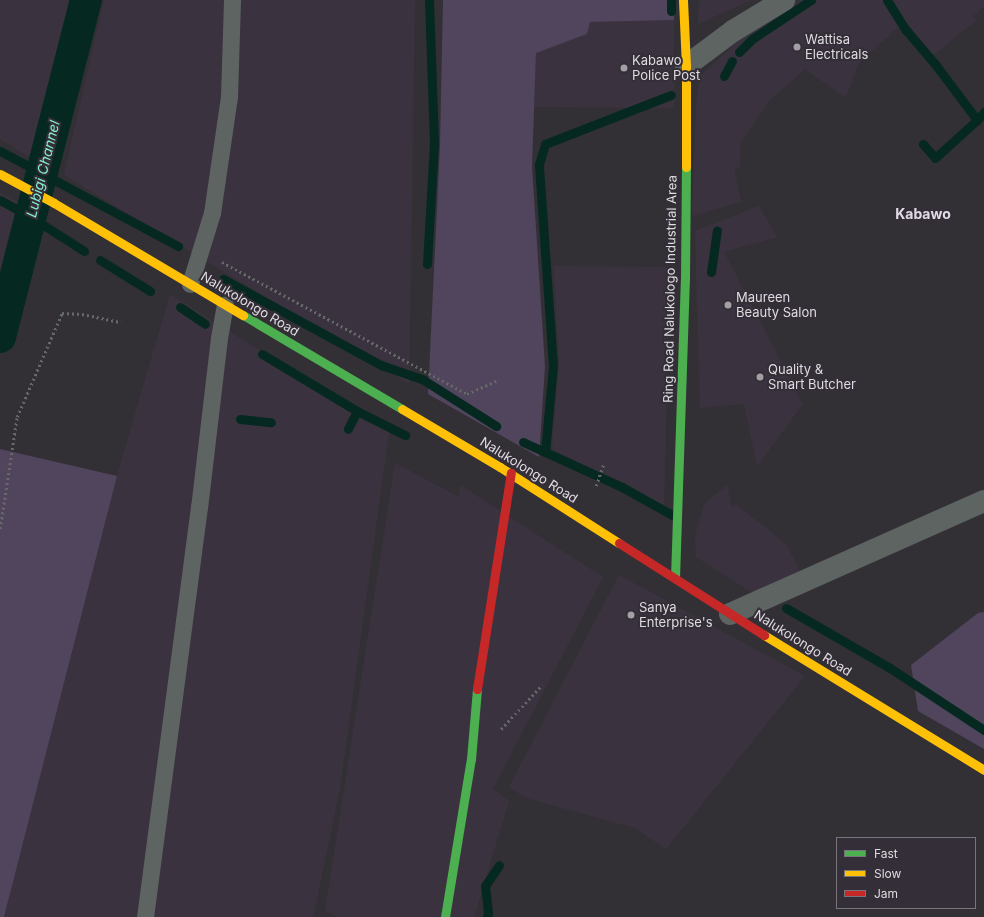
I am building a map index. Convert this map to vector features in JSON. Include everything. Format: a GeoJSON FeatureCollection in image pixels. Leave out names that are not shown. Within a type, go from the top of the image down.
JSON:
{"type":"FeatureCollection","features":[{"type":"Feature","properties":{"kind":"street","name":"Ring Road Nalukologo Industrial Area"},"geometry":{"type":"LineString","coordinates":[[675,578],[685,279],[686,66],[683,0]]}},
{"type":"Feature","properties":{"kind":"street"},"geometry":{"type":"LineString","coordinates":[[686,66],[738,28],[784,0]]}},
{"type":"Feature","properties":{"kind":"street","name":"Nalukolongo Road"},"geometry":{"type":"LineString","coordinates":[[0,174],[54,203],[511,473],[730,614],[984,770]]}},
{"type":"Feature","properties":{"kind":"street"},"geometry":{"type":"LineString","coordinates":[[445,917],[471,759],[474,709],[511,473]]}},
{"type":"Feature","properties":{"kind":"street"},"geometry":{"type":"LineString","coordinates":[[730,614],[984,501]]}},
{"type":"Feature","properties":{"kind":"lane"},"geometry":{"type":"LineString","coordinates":[[190,284],[212,213],[229,96],[232,0]]}},
{"type":"Feature","properties":{"kind":"lane"},"geometry":{"type":"LineString","coordinates":[[145,917],[199,508],[219,338],[225,305]]}},
{"type":"Feature","properties":{"kind":"path"},"geometry":{"type":"LineString","coordinates":[[200,250],[467,394],[499,380]]}},
{"type":"Feature","properties":{"kind":"path"},"geometry":{"type":"LineString","coordinates":[[0,529],[17,417],[62,313],[82,314],[121,322]]}},
{"type":"Feature","properties":{"kind":"path"},"geometry":{"type":"LineString","coordinates":[[596,486],[604,463]]}},
{"type":"Feature","properties":{"kind":"path"},"geometry":{"type":"LineString","coordinates":[[471,759],[542,685]]}},
{"type":"Feature","properties":{"kind":"shaded area"},"geometry":{"type":"Polygon","coordinates":[[[0,0],[80,0],[39,163],[0,139],[0,0]]]}},
{"type":"Feature","properties":{"kind":"shaded area"},"geometry":{"type":"Polygon","coordinates":[[[104,0],[415,0],[409,384],[64,175],[104,0]]]}},
{"type":"Feature","properties":{"kind":"shaded area"},"geometry":{"type":"Polygon","coordinates":[[[443,0],[674,0],[674,20],[590,22],[587,34],[536,53],[532,167],[545,366],[539,457],[428,394],[440,146],[443,0]]]}},
{"type":"Feature","properties":{"kind":"shaded area"},"geometry":{"type":"Polygon","coordinates":[[[699,0],[752,0],[698,24],[699,0]]]}},
{"type":"Feature","properties":{"kind":"shaded area"},"geometry":{"type":"Polygon","coordinates":[[[800,0],[984,0],[984,6],[973,16],[977,20],[927,60],[898,27],[858,64],[846,98],[805,69],[769,101],[740,143],[740,168],[734,167],[741,202],[692,216],[696,109],[699,77],[735,44],[771,17],[800,0]]]}},
{"type":"Feature","properties":{"kind":"shaded area"},"geometry":{"type":"Polygon","coordinates":[[[674,20],[674,108],[534,107],[536,52],[587,34],[590,22],[674,20]]]}},
{"type":"Feature","properties":{"kind":"shaded area"},"geometry":{"type":"Polygon","coordinates":[[[0,193],[25,207],[0,308],[0,193]]]}},
{"type":"Feature","properties":{"kind":"shaded area"},"geometry":{"type":"Polygon","coordinates":[[[759,206],[777,237],[724,252],[803,404],[757,466],[744,404],[700,408],[695,231],[759,206]]]}},
{"type":"Feature","properties":{"kind":"shaded area"},"geometry":{"type":"Polygon","coordinates":[[[554,266],[670,267],[664,505],[552,449],[559,363],[554,266]]]}},
{"type":"Feature","properties":{"kind":"shaded area"},"geometry":{"type":"Polygon","coordinates":[[[170,294],[389,432],[340,788],[314,914],[313,917],[4,917],[117,476],[170,294]]]}},
{"type":"Feature","properties":{"kind":"shaded area"},"geometry":{"type":"Polygon","coordinates":[[[0,449],[117,476],[4,917],[0,917],[0,449]]]}},
{"type":"Feature","properties":{"kind":"shaded area"},"geometry":{"type":"Polygon","coordinates":[[[395,463],[459,497],[460,485],[603,577],[493,789],[509,801],[474,917],[337,917],[325,911],[395,463]]]}},
{"type":"Feature","properties":{"kind":"shaded area"},"geometry":{"type":"Polygon","coordinates":[[[727,485],[732,507],[736,504],[786,544],[802,575],[753,593],[696,557],[695,536],[704,504],[727,485]]]}},
{"type":"Feature","properties":{"kind":"shaded area"},"geometry":{"type":"Polygon","coordinates":[[[619,575],[805,676],[666,849],[635,828],[526,798],[509,787],[619,575]]]}},
{"type":"Feature","properties":{"kind":"shaded area"},"geometry":{"type":"Polygon","coordinates":[[[984,612],[984,749],[918,711],[911,665],[978,613],[984,612]]]}},
{"type":"Feature","properties":{"kind":"waterway","name":"Lubigi Channel"},"geometry":{"type":"LineString","coordinates":[[0,337],[86,0]]}},
{"type":"Feature","properties":{"kind":"waterway"},"geometry":{"type":"LineString","coordinates":[[427,264],[434,143],[429,0]]}},
{"type":"Feature","properties":{"kind":"waterway"},"geometry":{"type":"LineString","coordinates":[[671,0],[671,11]]}},
{"type":"Feature","properties":{"kind":"waterway"},"geometry":{"type":"LineString","coordinates":[[739,52],[752,39],[811,0]]}},
{"type":"Feature","properties":{"kind":"waterway"},"geometry":{"type":"LineString","coordinates":[[887,0],[906,30],[935,64],[977,120],[984,112]]}},
{"type":"Feature","properties":{"kind":"waterway"},"geometry":{"type":"LineString","coordinates":[[724,76],[732,61]]}},
{"type":"Feature","properties":{"kind":"waterway"},"geometry":{"type":"LineString","coordinates":[[545,452],[553,366],[539,164],[545,144],[671,95]]}},
{"type":"Feature","properties":{"kind":"waterway"},"geometry":{"type":"LineString","coordinates":[[923,144],[935,158],[977,120]]}},
{"type":"Feature","properties":{"kind":"waterway"},"geometry":{"type":"LineString","coordinates":[[0,151],[178,246]]}},
{"type":"Feature","properties":{"kind":"waterway"},"geometry":{"type":"LineString","coordinates":[[0,200],[31,217],[84,251]]}},
{"type":"Feature","properties":{"kind":"waterway"},"geometry":{"type":"LineString","coordinates":[[711,272],[717,230]]}},
{"type":"Feature","properties":{"kind":"waterway"},"geometry":{"type":"LineString","coordinates":[[100,260],[150,291]]}},
{"type":"Feature","properties":{"kind":"waterway"},"geometry":{"type":"LineString","coordinates":[[223,279],[381,365],[422,379],[496,426]]}},
{"type":"Feature","properties":{"kind":"waterway"},"geometry":{"type":"LineString","coordinates":[[180,307],[205,324]]}},
{"type":"Feature","properties":{"kind":"waterway"},"geometry":{"type":"LineString","coordinates":[[262,354],[357,411],[348,429]]}},
{"type":"Feature","properties":{"kind":"waterway"},"geometry":{"type":"LineString","coordinates":[[357,411],[405,435]]}},
{"type":"Feature","properties":{"kind":"waterway"},"geometry":{"type":"LineString","coordinates":[[240,419],[271,422]]}},
{"type":"Feature","properties":{"kind":"waterway"},"geometry":{"type":"LineString","coordinates":[[523,442],[622,487],[672,515]]}},
{"type":"Feature","properties":{"kind":"waterway"},"geometry":{"type":"LineString","coordinates":[[786,608],[890,668],[984,730]]}},
{"type":"Feature","properties":{"kind":"waterway"},"geometry":{"type":"LineString","coordinates":[[487,917],[488,913],[485,886],[499,865]]}},
{"type":"Feature","properties":{"kind":"traffic: fast"},"geometry":{"type":"LineString","coordinates":[[675,578],[685,279],[686,167]]}},
{"type":"Feature","properties":{"kind":"traffic: fast"},"geometry":{"type":"LineString","coordinates":[[243,315],[402,409]]}},
{"type":"Feature","properties":{"kind":"traffic: fast"},"geometry":{"type":"LineString","coordinates":[[445,917],[471,759],[477,689]]}},
{"type":"Feature","properties":{"kind":"traffic: slow"},"geometry":{"type":"LineString","coordinates":[[683,0],[686,66],[686,167]]}},
{"type":"Feature","properties":{"kind":"traffic: slow"},"geometry":{"type":"LineString","coordinates":[[0,174],[54,203],[243,315]]}},
{"type":"Feature","properties":{"kind":"traffic: slow"},"geometry":{"type":"LineString","coordinates":[[402,409],[500,467],[619,543]]}},
{"type":"Feature","properties":{"kind":"traffic: slow"},"geometry":{"type":"LineString","coordinates":[[764,635],[984,770]]}},
{"type":"Feature","properties":{"kind":"traffic: jam"},"geometry":{"type":"LineString","coordinates":[[477,689],[511,473]]}},
{"type":"Feature","properties":{"kind":"traffic: jam"},"geometry":{"type":"LineString","coordinates":[[619,543],[764,635]]}},
{"type":"Feature","properties":{"kind":"place","name":"Wattisa Electricals"},"geometry":{"type":"Point","coordinates":[797,47]}},
{"type":"Feature","properties":{"kind":"place","name":"Kabawo Police Post"},"geometry":{"type":"Point","coordinates":[624,68]}},
{"type":"Feature","properties":{"kind":"place","name":"Maureen Beauty Salon"},"geometry":{"type":"Point","coordinates":[728,305]}},
{"type":"Feature","properties":{"kind":"place","name":"Quality & Smart Butcher"},"geometry":{"type":"Point","coordinates":[760,377]}},
{"type":"Feature","properties":{"kind":"place","name":"Sanya Enterprise's"},"geometry":{"type":"Point","coordinates":[631,615]}},
{"type":"Feature","properties":{"kind":"district","name":"Kabawo"},"geometry":{"type":"Point","coordinates":[923,214]}}]}
